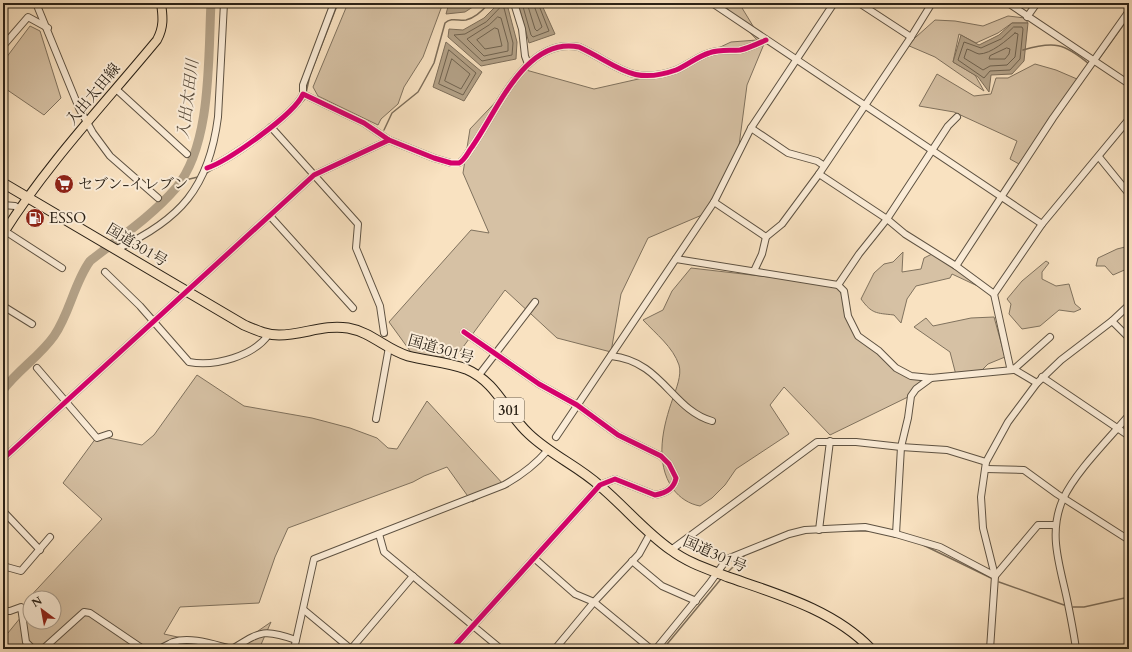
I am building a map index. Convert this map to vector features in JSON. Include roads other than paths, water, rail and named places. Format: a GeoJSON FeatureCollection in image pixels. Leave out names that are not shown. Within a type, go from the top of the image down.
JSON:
{"type":"FeatureCollection","features":[{"type":"Feature","properties":{"kind":"highway","name":"国道301号"},"geometry":{"type":"LineString","coordinates":[[3,183],[244,325],[269,334],[291,334],[322,328],[340,327],[366,333],[407,356],[463,368],[479,375],[494,388],[518,424],[547,451],[600,485],[650,534],[671,550],[688,561],[800,604],[828,617],[867,647]]}},
{"type":"Feature","properties":{"kind":"main road","name":"入出太田線"},"geometry":{"type":"LineString","coordinates":[[4,232],[87,122],[116,90],[162,32],[163,20],[161,3]]}},
{"type":"Feature","properties":{"kind":"street"},"geometry":{"type":"LineString","coordinates":[[36,3],[48,28],[79,108],[87,122],[110,156],[158,198]]}},
{"type":"Feature","properties":{"kind":"street"},"geometry":{"type":"LineString","coordinates":[[117,249],[158,228],[172,217],[196,189],[207,168],[216,134],[218,117],[224,3]]}},
{"type":"Feature","properties":{"kind":"street"},"geometry":{"type":"LineString","coordinates":[[207,168],[219,164],[288,114],[303,94],[303,85],[334,3]]}},
{"type":"Feature","properties":{"kind":"street"},"geometry":{"type":"LineString","coordinates":[[514,3],[522,29],[528,64]]}},
{"type":"Feature","properties":{"kind":"street"},"geometry":{"type":"LineString","coordinates":[[712,3],[1042,224]]}},
{"type":"Feature","properties":{"kind":"street"},"geometry":{"type":"LineString","coordinates":[[556,437],[714,202],[751,128],[834,3]]}},
{"type":"Feature","properties":{"kind":"street"},"geometry":{"type":"LineString","coordinates":[[859,3],[911,37]]}},
{"type":"Feature","properties":{"kind":"street"},"geometry":{"type":"LineString","coordinates":[[754,272],[762,254],[766,237],[782,224],[818,174],[911,37],[932,3]]}},
{"type":"Feature","properties":{"kind":"street"},"geometry":{"type":"LineString","coordinates":[[1008,3],[1094,64],[1129,84]]}},
{"type":"Feature","properties":{"kind":"street"},"geometry":{"type":"LineString","coordinates":[[1028,17],[1037,3]]}},
{"type":"Feature","properties":{"kind":"street"},"geometry":{"type":"LineString","coordinates":[[956,266],[1053,118],[1094,64],[1129,11]]}},
{"type":"Feature","properties":{"kind":"street"},"geometry":{"type":"LineString","coordinates":[[3,46],[28,17],[48,28]]}},
{"type":"Feature","properties":{"kind":"street"},"geometry":{"type":"LineString","coordinates":[[303,94],[364,123],[389,140],[451,163],[461,162],[485,129],[500,102],[528,64],[541,54],[572,46],[586,50],[628,73],[652,76],[678,69],[708,53],[724,49],[740,50],[766,40]]}},
{"type":"Feature","properties":{"kind":"street"},"geometry":{"type":"LineString","coordinates":[[116,90],[187,154]]}},
{"type":"Feature","properties":{"kind":"street"},"geometry":{"type":"LineString","coordinates":[[838,285],[859,254],[887,219],[948,126],[957,117]]}},
{"type":"Feature","properties":{"kind":"street"},"geometry":{"type":"LineString","coordinates":[[994,294],[1042,224],[1129,119]]}},
{"type":"Feature","properties":{"kind":"street"},"geometry":{"type":"LineString","coordinates":[[271,127],[358,224],[356,248],[380,306],[384,333]]}},
{"type":"Feature","properties":{"kind":"street"},"geometry":{"type":"LineString","coordinates":[[751,128],[788,153],[817,161],[823,165]]}},
{"type":"Feature","properties":{"kind":"street"},"geometry":{"type":"LineString","coordinates":[[3,459],[314,175],[389,140]]}},
{"type":"Feature","properties":{"kind":"street"},"geometry":{"type":"LineString","coordinates":[[1099,157],[1129,194]]}},
{"type":"Feature","properties":{"kind":"street"},"geometry":{"type":"LineString","coordinates":[[818,174],[887,219],[905,234],[956,266],[994,294],[1010,367],[1037,383]]}},
{"type":"Feature","properties":{"kind":"street"},"geometry":{"type":"LineString","coordinates":[[714,202],[766,237]]}},
{"type":"Feature","properties":{"kind":"street"},"geometry":{"type":"LineString","coordinates":[[3,205],[15,206],[20,209]]}},
{"type":"Feature","properties":{"kind":"street"},"geometry":{"type":"LineString","coordinates":[[270,216],[353,308]]}},
{"type":"Feature","properties":{"kind":"street"},"geometry":{"type":"LineString","coordinates":[[4,232],[62,268]]}},
{"type":"Feature","properties":{"kind":"street"},"geometry":{"type":"LineString","coordinates":[[676,258],[838,285],[844,291],[848,316],[858,336],[879,351],[896,368],[906,375],[931,378],[1013,370],[1050,337]]}},
{"type":"Feature","properties":{"kind":"street"},"geometry":{"type":"LineString","coordinates":[[105,272],[189,362],[217,361],[234,357],[260,344],[269,334]]}},
{"type":"Feature","properties":{"kind":"street"},"geometry":{"type":"LineString","coordinates":[[479,375],[535,302]]}},
{"type":"Feature","properties":{"kind":"street"},"geometry":{"type":"LineString","coordinates":[[990,649],[995,576],[983,528],[981,497],[986,462],[1008,422],[1042,377],[1061,360],[1112,321],[1129,305]]}},
{"type":"Feature","properties":{"kind":"street"},"geometry":{"type":"LineString","coordinates":[[3,306],[32,324]]}},
{"type":"Feature","properties":{"kind":"street"},"geometry":{"type":"LineString","coordinates":[[1112,321],[1129,338]]}},
{"type":"Feature","properties":{"kind":"street"},"geometry":{"type":"LineString","coordinates":[[452,649],[472,625],[600,485],[615,479],[655,495],[662,494],[672,488],[676,478],[669,464],[661,456],[618,435],[577,405],[539,384],[464,332]]}},
{"type":"Feature","properties":{"kind":"street"},"geometry":{"type":"LineString","coordinates":[[376,419],[389,347]]}},
{"type":"Feature","properties":{"kind":"street"},"geometry":{"type":"LineString","coordinates":[[611,356],[624,357],[642,366],[697,415],[712,421]]}},
{"type":"Feature","properties":{"kind":"street"},"geometry":{"type":"LineString","coordinates":[[37,368],[64,402],[97,438],[109,434]]}},
{"type":"Feature","properties":{"kind":"street"},"geometry":{"type":"LineString","coordinates":[[1042,377],[1129,436]]}},
{"type":"Feature","properties":{"kind":"street"},"geometry":{"type":"LineString","coordinates":[[896,534],[901,447],[908,418],[911,396],[916,389],[931,378]]}},
{"type":"Feature","properties":{"kind":"street"},"geometry":{"type":"LineString","coordinates":[[1076,649],[1054,539],[1055,525],[1064,498],[1074,482],[1129,415]]}},
{"type":"Feature","properties":{"kind":"street"},"geometry":{"type":"LineString","coordinates":[[671,550],[738,502],[817,442],[830,441],[947,450],[986,462]]}},
{"type":"Feature","properties":{"kind":"street"},"geometry":{"type":"LineString","coordinates":[[819,530],[830,441]]}},
{"type":"Feature","properties":{"kind":"street"},"geometry":{"type":"LineString","coordinates":[[294,649],[304,610],[314,559],[504,485],[520,475],[547,451]]}},
{"type":"Feature","properties":{"kind":"street"},"geometry":{"type":"LineString","coordinates":[[986,469],[1024,470],[1129,540]]}},
{"type":"Feature","properties":{"kind":"street"},"geometry":{"type":"LineString","coordinates":[[3,511],[40,550]]}},
{"type":"Feature","properties":{"kind":"street"},"geometry":{"type":"LineString","coordinates":[[995,576],[1038,524],[1055,525]]}},
{"type":"Feature","properties":{"kind":"street"},"geometry":{"type":"LineString","coordinates":[[656,649],[709,584],[716,572],[727,559],[750,548],[789,534],[819,530],[865,527],[896,534],[940,547],[995,576]]}},
{"type":"Feature","properties":{"kind":"street"},"geometry":{"type":"LineString","coordinates":[[379,534],[384,552],[501,649]]}},
{"type":"Feature","properties":{"kind":"street"},"geometry":{"type":"LineString","coordinates":[[555,649],[594,602],[639,554],[650,534]]}},
{"type":"Feature","properties":{"kind":"street"},"geometry":{"type":"LineString","coordinates":[[3,566],[21,571],[50,537]]}},
{"type":"Feature","properties":{"kind":"street"},"geometry":{"type":"LineString","coordinates":[[534,558],[576,594],[594,602],[651,649]]}},
{"type":"Feature","properties":{"kind":"street"},"geometry":{"type":"LineString","coordinates":[[632,561],[662,586],[696,600]]}},
{"type":"Feature","properties":{"kind":"street"},"geometry":{"type":"LineString","coordinates":[[304,610],[351,649],[413,576]]}},
{"type":"Feature","properties":{"kind":"street"},"geometry":{"type":"LineString","coordinates":[[3,611],[10,611],[21,607],[26,642],[33,649]]}},
{"type":"Feature","properties":{"kind":"street"},"geometry":{"type":"LineString","coordinates":[[43,649],[84,612],[90,613],[143,649]]}},
{"type":"Feature","properties":{"kind":"street"},"geometry":{"type":"LineString","coordinates":[[159,649],[181,640],[197,641],[232,649],[248,638],[271,632],[296,640]]}},
{"type":"Feature","properties":{"kind":"water"},"geometry":{"type":"Polygon","coordinates":[[[449,3],[479,3],[465,12],[446,14],[449,3]]]}},
{"type":"Feature","properties":{"kind":"water"},"geometry":{"type":"Polygon","coordinates":[[[499,3],[507,4],[517,42],[516,59],[481,66],[448,37],[449,29],[463,30],[484,18],[499,3]]]}},
{"type":"Feature","properties":{"kind":"water"},"geometry":{"type":"Polygon","coordinates":[[[518,3],[541,3],[555,34],[529,43],[518,3]]]}},
{"type":"Feature","properties":{"kind":"water"},"geometry":{"type":"Polygon","coordinates":[[[1012,23],[1028,23],[1024,61],[1012,74],[991,75],[989,92],[978,77],[953,62],[961,35],[979,45],[999,35],[1012,23]]]}},
{"type":"Feature","properties":{"kind":"water"},"geometry":{"type":"Polygon","coordinates":[[[446,42],[482,72],[464,101],[433,87],[446,42]]]}},
{"type":"Feature","properties":{"kind":"waterway","name":"入出太田川"},"geometry":{"type":"LineString","coordinates":[[3,390],[54,336],[64,318],[80,279],[90,261],[157,208],[176,188],[188,170],[202,125],[206,100],[211,3]]}},
{"type":"Feature","properties":{"kind":"waterway"},"geometry":{"type":"LineString","coordinates":[[306,93],[310,75],[338,3]]}},
{"type":"Feature","properties":{"kind":"waterway"},"geometry":{"type":"LineString","coordinates":[[384,130],[392,113],[418,92],[422,85],[434,63],[445,23],[452,20],[469,19],[479,13],[489,3]]}},
{"type":"Feature","properties":{"kind":"waterway"},"geometry":{"type":"LineString","coordinates":[[1098,60],[1129,17]]}},
{"type":"Feature","properties":{"kind":"waterway"},"geometry":{"type":"LineString","coordinates":[[1023,50],[1043,45],[1058,46],[1072,52],[1089,64]]}},
{"type":"Feature","properties":{"kind":"waterway"},"geometry":{"type":"LineString","coordinates":[[299,105],[306,98]]}},
{"type":"Feature","properties":{"kind":"waterway"},"geometry":{"type":"LineString","coordinates":[[205,174],[216,167]]}},
{"type":"Feature","properties":{"kind":"waterway"},"geometry":{"type":"LineString","coordinates":[[181,181],[198,177]]}},
{"type":"Feature","properties":{"kind":"waterway"},"geometry":{"type":"LineString","coordinates":[[845,531],[869,531]]}},
{"type":"Feature","properties":{"kind":"waterway"},"geometry":{"type":"LineString","coordinates":[[923,545],[991,578]]}},
{"type":"Feature","properties":{"kind":"waterway"},"geometry":{"type":"LineString","coordinates":[[728,572],[745,555]]}},
{"type":"Feature","properties":{"kind":"waterway"},"geometry":{"type":"LineString","coordinates":[[663,649],[721,579]]}},
{"type":"Feature","properties":{"kind":"waterway"},"geometry":{"type":"LineString","coordinates":[[999,582],[1064,605]]}},
{"type":"Feature","properties":{"kind":"waterway"},"geometry":{"type":"LineString","coordinates":[[1073,607],[1084,607],[1129,597]]}},
{"type":"Feature","properties":{"kind":"place","name":"セブン-イレブン"},"geometry":{"type":"Point","coordinates":[64,184]}},
{"type":"Feature","properties":{"kind":"place","name":"ESSO"},"geometry":{"type":"Point","coordinates":[35,218]}}]}
